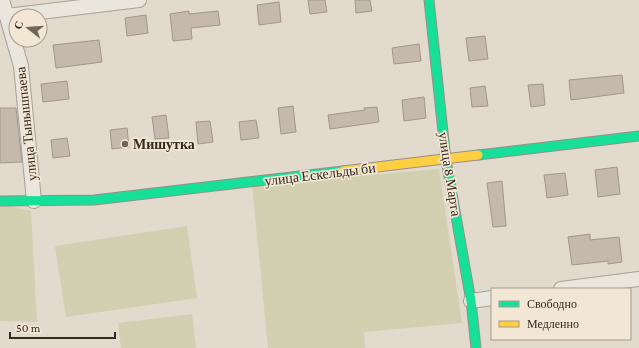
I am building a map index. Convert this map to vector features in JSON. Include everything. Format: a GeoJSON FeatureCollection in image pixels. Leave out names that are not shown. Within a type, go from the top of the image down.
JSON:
{"type":"FeatureCollection","features":[{"type":"Feature","properties":{"kind":"street","name":"улица Тынышпаева"},"geometry":{"type":"LineString","coordinates":[[2,0],[21,66],[34,202]]}},
{"type":"Feature","properties":{"kind":"street"},"geometry":{"type":"LineString","coordinates":[[7,16],[139,0]]}},
{"type":"Feature","properties":{"kind":"street","name":"улица 8 Марта"},"geometry":{"type":"LineString","coordinates":[[429,0],[446,160],[471,301],[476,348]]}},
{"type":"Feature","properties":{"kind":"street","name":"улица Ескельды би"},"geometry":{"type":"LineString","coordinates":[[0,201],[34,202],[94,200],[446,160],[639,136]]}},
{"type":"Feature","properties":{"kind":"street"},"geometry":{"type":"LineString","coordinates":[[570,288],[639,279]]}},
{"type":"Feature","properties":{"kind":"street"},"geometry":{"type":"LineString","coordinates":[[471,301],[491,298]]}},
{"type":"Feature","properties":{"kind":"shaded area"},"geometry":{"type":"Polygon","coordinates":[[[439,169],[462,323],[364,332],[365,348],[268,348],[252,185],[439,169]]]}},
{"type":"Feature","properties":{"kind":"shaded area"},"geometry":{"type":"Polygon","coordinates":[[[0,203],[31,211],[37,322],[0,321],[0,203]]]}},
{"type":"Feature","properties":{"kind":"shaded area"},"geometry":{"type":"Polygon","coordinates":[[[187,226],[197,298],[66,317],[55,246],[187,226]]]}},
{"type":"Feature","properties":{"kind":"shaded area"},"geometry":{"type":"Polygon","coordinates":[[[192,314],[196,348],[121,348],[118,323],[192,314]]]}},
{"type":"Feature","properties":{"kind":"building"},"geometry":{"type":"Polygon","coordinates":[[[308,0],[325,0],[327,12],[310,14],[308,0]]]}},
{"type":"Feature","properties":{"kind":"building"},"geometry":{"type":"Polygon","coordinates":[[[355,0],[370,0],[372,11],[356,13],[355,0]]]}},
{"type":"Feature","properties":{"kind":"building"},"geometry":{"type":"Polygon","coordinates":[[[279,2],[281,22],[259,25],[257,5],[279,2]]]}},
{"type":"Feature","properties":{"kind":"building"},"geometry":{"type":"Polygon","coordinates":[[[189,11],[189,14],[218,11],[220,25],[191,28],[192,39],[173,41],[170,14],[189,11]]]}},
{"type":"Feature","properties":{"kind":"building"},"geometry":{"type":"Polygon","coordinates":[[[146,15],[148,33],[127,36],[125,18],[146,15]]]}},
{"type":"Feature","properties":{"kind":"building"},"geometry":{"type":"Polygon","coordinates":[[[485,36],[488,59],[469,61],[466,38],[485,36]]]}},
{"type":"Feature","properties":{"kind":"building"},"geometry":{"type":"Polygon","coordinates":[[[99,40],[102,62],[56,68],[53,45],[99,40]]]}},
{"type":"Feature","properties":{"kind":"building"},"geometry":{"type":"Polygon","coordinates":[[[419,44],[421,61],[394,64],[392,48],[419,44]]]}},
{"type":"Feature","properties":{"kind":"building"},"geometry":{"type":"Polygon","coordinates":[[[622,75],[624,93],[571,100],[569,80],[622,75]]]}},
{"type":"Feature","properties":{"kind":"building"},"geometry":{"type":"Polygon","coordinates":[[[67,81],[69,99],[43,102],[41,84],[67,81]]]}},
{"type":"Feature","properties":{"kind":"building"},"geometry":{"type":"Polygon","coordinates":[[[543,84],[545,105],[531,107],[528,85],[543,84]]]}},
{"type":"Feature","properties":{"kind":"building"},"geometry":{"type":"Polygon","coordinates":[[[485,86],[488,106],[472,107],[470,88],[485,86]]]}},
{"type":"Feature","properties":{"kind":"building"},"geometry":{"type":"Polygon","coordinates":[[[424,97],[426,118],[404,121],[402,100],[424,97]]]}},
{"type":"Feature","properties":{"kind":"building"},"geometry":{"type":"Polygon","coordinates":[[[293,106],[296,132],[281,134],[278,108],[293,106]]]}},
{"type":"Feature","properties":{"kind":"building"},"geometry":{"type":"Polygon","coordinates":[[[377,107],[379,122],[330,129],[328,115],[377,107]]]}},
{"type":"Feature","properties":{"kind":"building"},"geometry":{"type":"Polygon","coordinates":[[[0,108],[16,108],[22,162],[0,163],[0,108]]]}},
{"type":"Feature","properties":{"kind":"building"},"geometry":{"type":"Polygon","coordinates":[[[166,115],[169,138],[155,139],[152,117],[166,115]]]}},
{"type":"Feature","properties":{"kind":"building"},"geometry":{"type":"Polygon","coordinates":[[[256,120],[259,138],[241,140],[239,122],[256,120]]]}},
{"type":"Feature","properties":{"kind":"building"},"geometry":{"type":"Polygon","coordinates":[[[210,121],[213,142],[198,144],[196,122],[210,121]]]}},
{"type":"Feature","properties":{"kind":"building"},"geometry":{"type":"Polygon","coordinates":[[[127,128],[129,147],[112,149],[110,130],[127,128]]]}},
{"type":"Feature","properties":{"kind":"building"},"geometry":{"type":"Polygon","coordinates":[[[67,138],[70,156],[53,158],[51,140],[67,138]]]}},
{"type":"Feature","properties":{"kind":"building"},"geometry":{"type":"Polygon","coordinates":[[[617,167],[620,194],[598,197],[595,170],[617,167]]]}},
{"type":"Feature","properties":{"kind":"building"},"geometry":{"type":"Polygon","coordinates":[[[565,173],[568,195],[547,198],[544,175],[565,173]]]}},
{"type":"Feature","properties":{"kind":"building"},"geometry":{"type":"Polygon","coordinates":[[[502,181],[506,226],[493,227],[487,183],[502,181]]]}},
{"type":"Feature","properties":{"kind":"building"},"geometry":{"type":"Polygon","coordinates":[[[590,234],[590,240],[619,237],[622,262],[608,264],[608,261],[572,265],[568,237],[590,234]]]}},
{"type":"Feature","properties":{"kind":"traffic: fast"},"geometry":{"type":"LineString","coordinates":[[429,0],[446,160],[471,301],[476,348]]}},
{"type":"Feature","properties":{"kind":"traffic: fast"},"geometry":{"type":"LineString","coordinates":[[478,155],[639,136]]}},
{"type":"Feature","properties":{"kind":"traffic: fast"},"geometry":{"type":"LineString","coordinates":[[0,201],[94,200],[343,171]]}},
{"type":"Feature","properties":{"kind":"traffic: slow"},"geometry":{"type":"LineString","coordinates":[[343,171],[478,155]]}},
{"type":"Feature","properties":{"kind":"place","name":"Мишутка"},"geometry":{"type":"Point","coordinates":[125,144]}}]}
